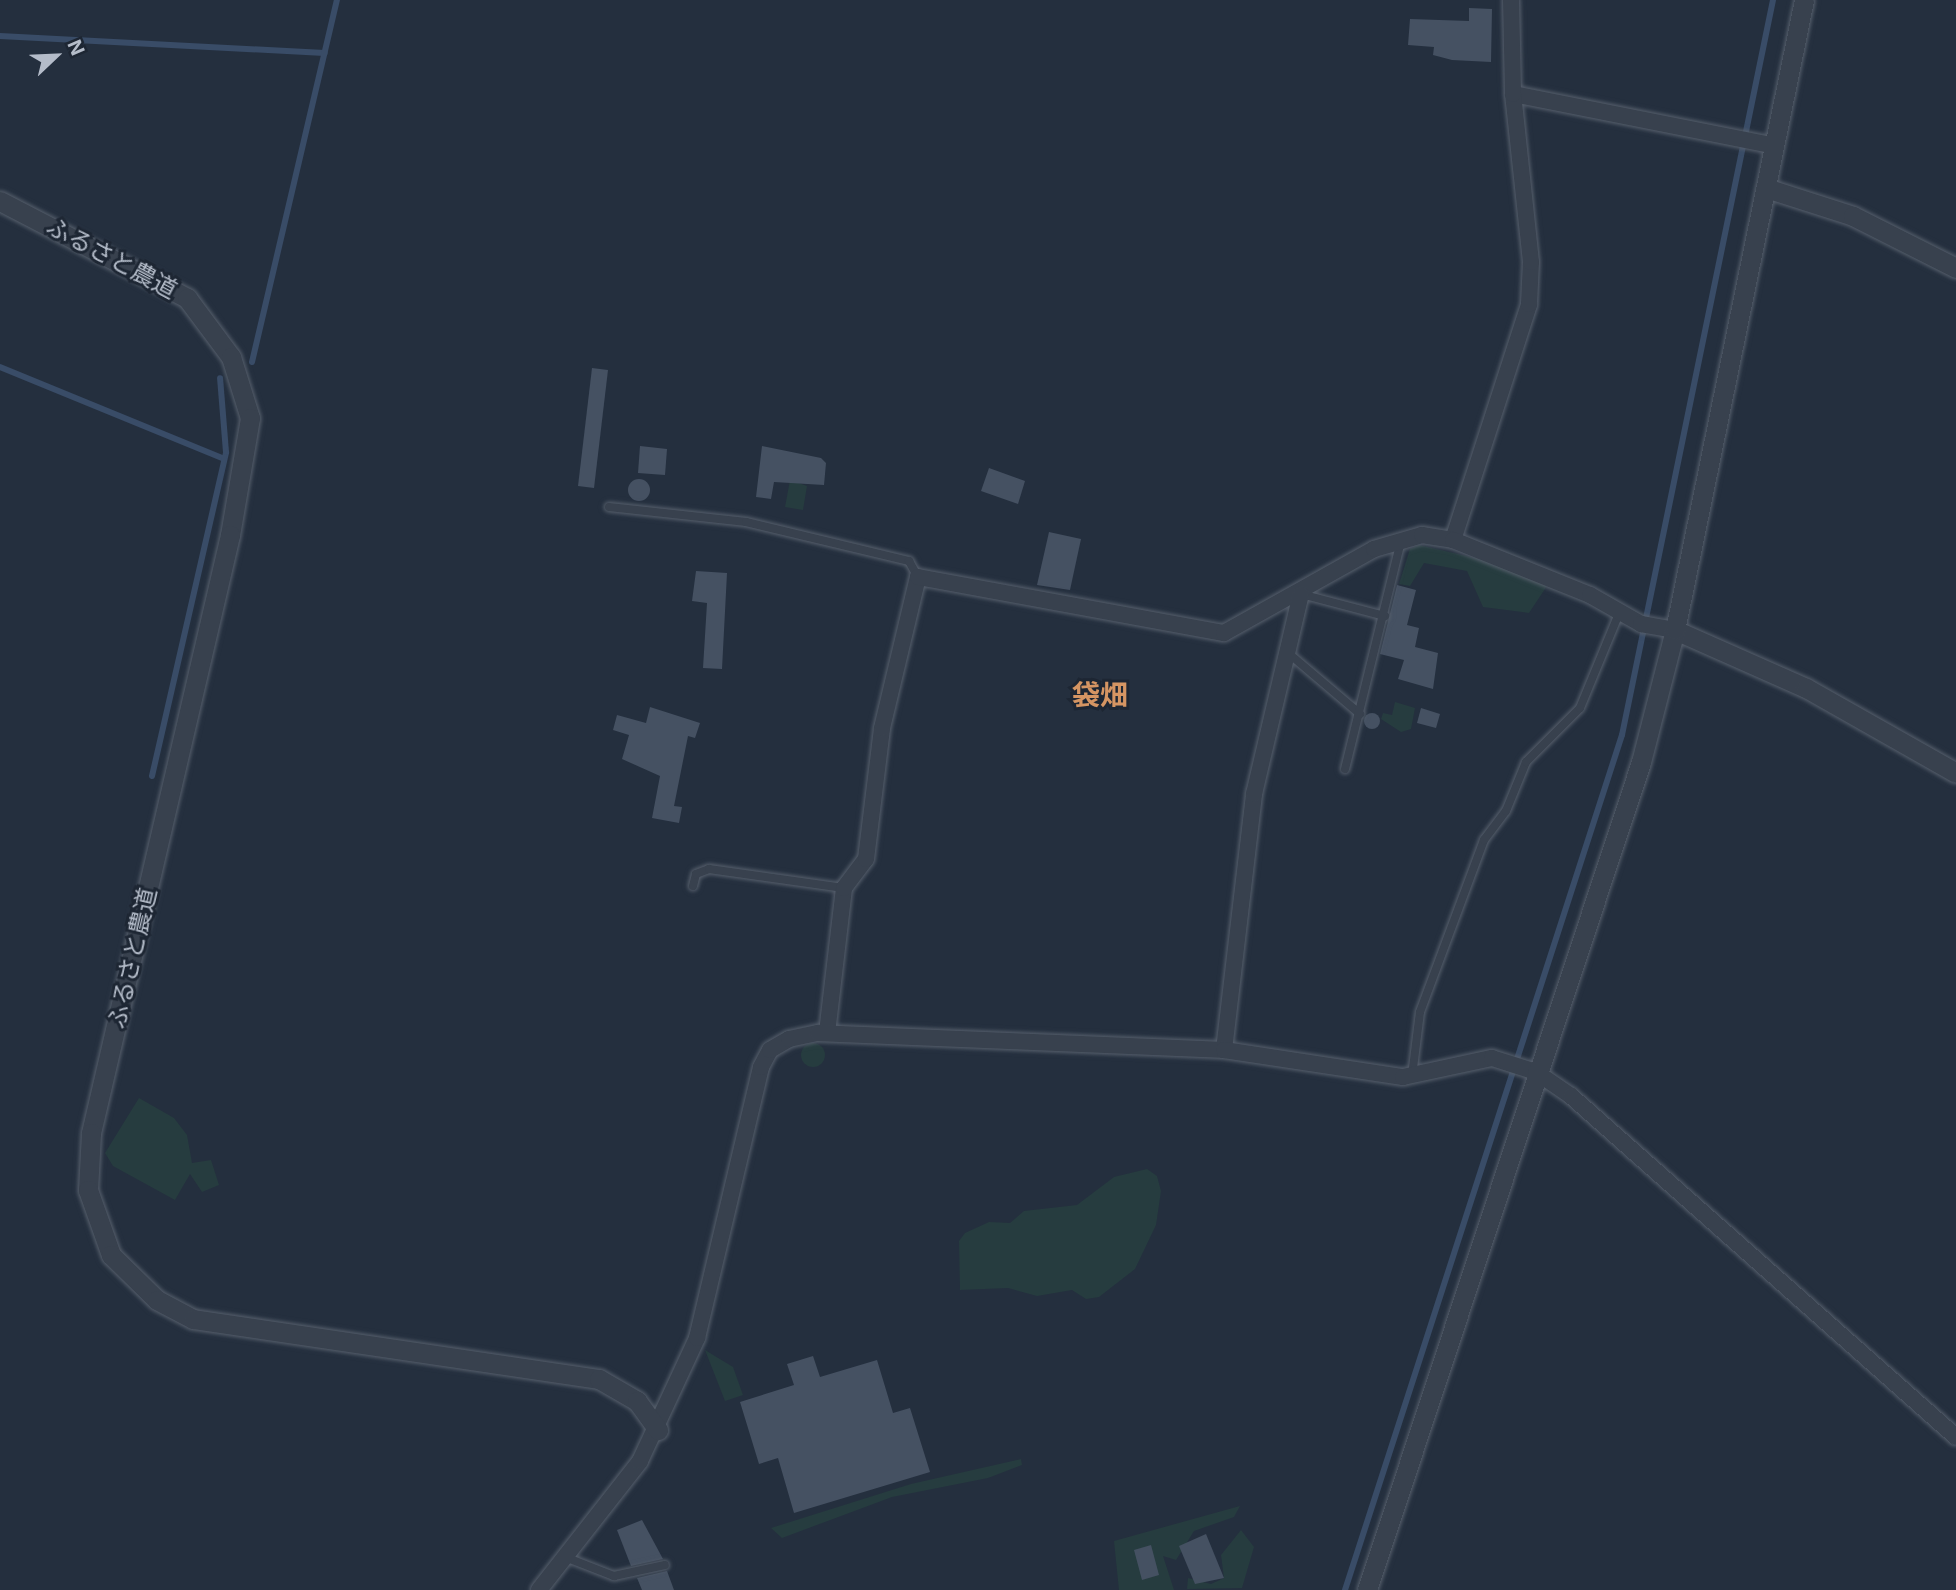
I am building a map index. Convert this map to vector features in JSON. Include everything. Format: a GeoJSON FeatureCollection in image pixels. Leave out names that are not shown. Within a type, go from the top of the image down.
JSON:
{"type":"FeatureCollection","features":[{"type":"Feature","properties":{"kind":"street"},"geometry":{"type":"LineString","coordinates":[[1452,540],[1529,304],[1531,262],[1513,94],[1511,0]]}},
{"type":"Feature","properties":{"kind":"street"},"geometry":{"type":"LineString","coordinates":[[1367,1590],[1524,1068],[1641,762],[1657,627],[1766,188],[1804,0]]}},
{"type":"Feature","properties":{"kind":"street"},"geometry":{"type":"LineString","coordinates":[[1513,94],[1774,146]]}},
{"type":"Feature","properties":{"kind":"street"},"geometry":{"type":"LineString","coordinates":[[1766,188],[1853,216],[1956,268]]}},
{"type":"Feature","properties":{"kind":"street","name":"ふるさと農道"},"geometry":{"type":"LineString","coordinates":[[0,201],[187,298],[231,358],[250,418],[230,535],[91,1133],[88,1190],[111,1255],[157,1300],[193,1319],[586,1376],[632,1396],[658,1430]]}},
{"type":"Feature","properties":{"kind":"street"},"geometry":{"type":"LineString","coordinates":[[827,1033],[844,888],[866,859],[882,727],[918,577],[1224,633],[1401,538],[1452,540],[1828,699],[1956,773]]}},
{"type":"Feature","properties":{"kind":"street"},"geometry":{"type":"LineString","coordinates":[[1224,1050],[1254,794],[1301,594]]}},
{"type":"Feature","properties":{"kind":"street"},"geometry":{"type":"LineString","coordinates":[[539,1590],[658,1430],[712,1290],[761,1067],[770,1051],[789,1039],[827,1033],[1224,1050],[1412,1076],[1480,1060],[1524,1068],[1571,1096],[1956,1437]]}},
{"type":"Feature","properties":{"kind":"lane"},"geometry":{"type":"LineString","coordinates":[[609,507],[746,522],[909,561],[918,577]]}},
{"type":"Feature","properties":{"kind":"lane"},"geometry":{"type":"LineString","coordinates":[[1345,769],[1385,616],[1401,538]]}},
{"type":"Feature","properties":{"kind":"lane"},"geometry":{"type":"LineString","coordinates":[[1301,594],[1385,616]]}},
{"type":"Feature","properties":{"kind":"lane"},"geometry":{"type":"LineString","coordinates":[[1412,1076],[1420,1012],[1484,839],[1506,811],[1526,762],[1580,708],[1620,611]]}},
{"type":"Feature","properties":{"kind":"lane"},"geometry":{"type":"LineString","coordinates":[[1287,652],[1360,714]]}},
{"type":"Feature","properties":{"kind":"lane"},"geometry":{"type":"LineString","coordinates":[[693,886],[696,874],[709,869],[844,888]]}},
{"type":"Feature","properties":{"kind":"lane"},"geometry":{"type":"LineString","coordinates":[[565,1556],[614,1576],[665,1565]]}},
{"type":"Feature","properties":{"kind":"green space"},"geometry":{"type":"Polygon","coordinates":[[[790,480],[807,486],[803,510],[785,507],[790,480]]]}},
{"type":"Feature","properties":{"kind":"green space"},"geometry":{"type":"Polygon","coordinates":[[[1419,545],[1492,562],[1547,584],[1529,613],[1483,607],[1467,571],[1424,563],[1410,586],[1399,584],[1410,549],[1419,545]]]}},
{"type":"Feature","properties":{"kind":"green space"},"geometry":{"type":"Polygon","coordinates":[[[1395,702],[1415,708],[1411,729],[1401,732],[1381,719],[1383,713],[1392,715],[1395,702]]]}},
{"type":"Feature","properties":{"kind":"green space"},"geometry":{"type":"Polygon","coordinates":[[[813,1043],[822,1046],[825,1055],[822,1064],[813,1067],[804,1064],[801,1055],[804,1046],[813,1043]]]}},
{"type":"Feature","properties":{"kind":"green space"},"geometry":{"type":"Polygon","coordinates":[[[139,1098],[174,1118],[187,1135],[192,1163],[211,1160],[219,1185],[202,1192],[190,1174],[175,1200],[113,1166],[105,1153],[139,1098]]]}},
{"type":"Feature","properties":{"kind":"green space"},"geometry":{"type":"Polygon","coordinates":[[[1147,1169],[1157,1176],[1161,1191],[1156,1225],[1135,1269],[1099,1297],[1086,1299],[1072,1290],[1037,1296],[1008,1288],[960,1290],[959,1241],[965,1233],[989,1222],[1010,1223],[1024,1211],[1077,1205],[1114,1177],[1147,1169]]]}},
{"type":"Feature","properties":{"kind":"green space"},"geometry":{"type":"Polygon","coordinates":[[[705,1350],[733,1367],[743,1395],[725,1401],[705,1350]]]}},
{"type":"Feature","properties":{"kind":"green space"},"geometry":{"type":"Polygon","coordinates":[[[1021,1459],[1022,1465],[988,1478],[892,1497],[782,1538],[771,1528],[911,1484],[1021,1459]]]}},
{"type":"Feature","properties":{"kind":"green space"},"geometry":{"type":"Polygon","coordinates":[[[1240,1506],[1234,1517],[1194,1531],[1176,1560],[1163,1556],[1174,1590],[1119,1590],[1114,1541],[1240,1506]]]}},
{"type":"Feature","properties":{"kind":"green space"},"geometry":{"type":"Polygon","coordinates":[[[1241,1530],[1254,1547],[1242,1588],[1187,1589],[1188,1578],[1211,1584],[1224,1578],[1221,1555],[1241,1530]]]}},
{"type":"Feature","properties":{"kind":"building"},"geometry":{"type":"Polygon","coordinates":[[[1469,8],[1492,9],[1491,62],[1452,60],[1433,55],[1434,47],[1408,45],[1410,19],[1469,21],[1469,8]]]}},
{"type":"Feature","properties":{"kind":"building"},"geometry":{"type":"Polygon","coordinates":[[[592,368],[608,370],[594,488],[578,486],[592,368]]]}},
{"type":"Feature","properties":{"kind":"building"},"geometry":{"type":"Polygon","coordinates":[[[640,446],[667,449],[665,475],[638,473],[640,446]]]}},
{"type":"Feature","properties":{"kind":"building"},"geometry":{"type":"Polygon","coordinates":[[[762,446],[821,458],[826,463],[824,485],[774,482],[771,499],[756,497],[762,446]]]}},
{"type":"Feature","properties":{"kind":"building"},"geometry":{"type":"Polygon","coordinates":[[[989,468],[1025,481],[1018,504],[981,491],[989,468]]]}},
{"type":"Feature","properties":{"kind":"building"},"geometry":{"type":"Polygon","coordinates":[[[639,479],[647,482],[650,490],[647,498],[639,501],[631,498],[628,490],[631,482],[639,479]]]}},
{"type":"Feature","properties":{"kind":"building"},"geometry":{"type":"Polygon","coordinates":[[[1049,532],[1081,539],[1070,590],[1037,585],[1049,532]]]}},
{"type":"Feature","properties":{"kind":"building"},"geometry":{"type":"Polygon","coordinates":[[[696,571],[727,573],[722,669],[703,668],[707,603],[692,601],[696,571]]]}},
{"type":"Feature","properties":{"kind":"building"},"geometry":{"type":"Polygon","coordinates":[[[1397,585],[1416,590],[1407,625],[1419,628],[1415,647],[1438,653],[1433,689],[1398,679],[1404,660],[1380,654],[1397,585]]]}},
{"type":"Feature","properties":{"kind":"building"},"geometry":{"type":"Polygon","coordinates":[[[650,707],[700,723],[695,738],[688,736],[674,806],[682,807],[679,823],[652,818],[660,776],[622,759],[629,735],[613,730],[617,715],[646,723],[650,707]]]}},
{"type":"Feature","properties":{"kind":"building"},"geometry":{"type":"Polygon","coordinates":[[[1421,708],[1440,714],[1436,728],[1417,723],[1421,708]]]}},
{"type":"Feature","properties":{"kind":"building"},"geometry":{"type":"Polygon","coordinates":[[[1369,713],[1375,713],[1380,721],[1378,727],[1369,729],[1364,724],[1364,718],[1369,713]]]}},
{"type":"Feature","properties":{"kind":"building"},"geometry":{"type":"Polygon","coordinates":[[[813,1356],[820,1377],[877,1360],[893,1413],[910,1408],[930,1472],[794,1513],[778,1458],[759,1464],[740,1402],[794,1385],[787,1364],[813,1356]]]}},
{"type":"Feature","properties":{"kind":"building"},"geometry":{"type":"Polygon","coordinates":[[[642,1520],[663,1559],[631,1566],[617,1530],[642,1520]]]}},
{"type":"Feature","properties":{"kind":"building"},"geometry":{"type":"Polygon","coordinates":[[[1206,1534],[1224,1578],[1195,1584],[1179,1546],[1206,1534]]]}},
{"type":"Feature","properties":{"kind":"building"},"geometry":{"type":"Polygon","coordinates":[[[1151,1545],[1159,1575],[1142,1580],[1134,1550],[1151,1545]]]}},
{"type":"Feature","properties":{"kind":"building"},"geometry":{"type":"Polygon","coordinates":[[[667,1571],[674,1590],[642,1590],[637,1578],[667,1571]]]}},
{"type":"Feature","properties":{"kind":"waterway"},"geometry":{"type":"LineString","coordinates":[[252,362],[337,0]]}},
{"type":"Feature","properties":{"kind":"waterway"},"geometry":{"type":"LineString","coordinates":[[1345,1590],[1622,735],[1773,0]]}},
{"type":"Feature","properties":{"kind":"waterway"},"geometry":{"type":"LineString","coordinates":[[0,36],[325,53]]}},
{"type":"Feature","properties":{"kind":"waterway"},"geometry":{"type":"LineString","coordinates":[[0,367],[224,459]]}},
{"type":"Feature","properties":{"kind":"waterway"},"geometry":{"type":"LineString","coordinates":[[152,776],[226,452],[220,378]]}},
{"type":"Feature","properties":{"kind":"district","name":"袋畑"},"geometry":{"type":"Point","coordinates":[1100,695]}}]}
